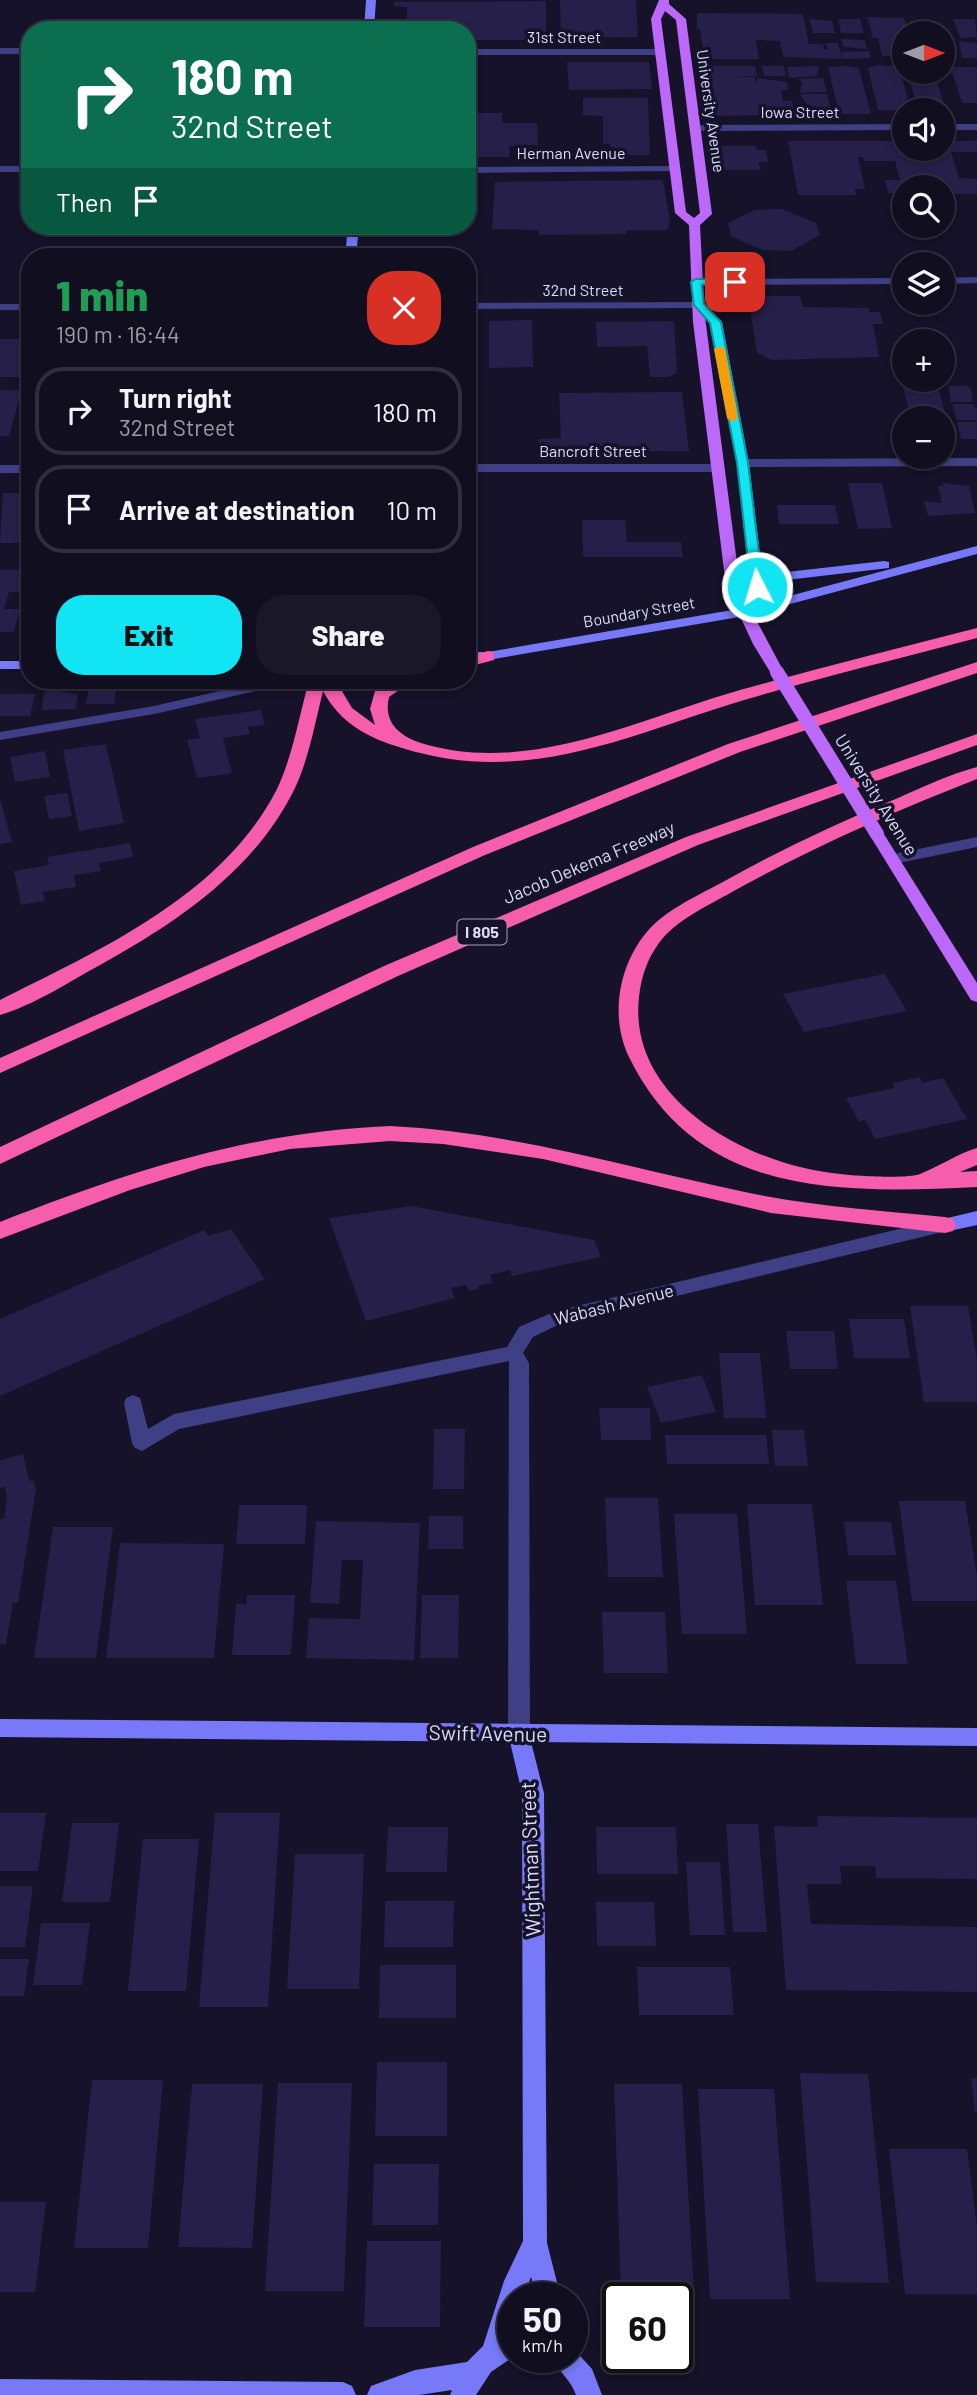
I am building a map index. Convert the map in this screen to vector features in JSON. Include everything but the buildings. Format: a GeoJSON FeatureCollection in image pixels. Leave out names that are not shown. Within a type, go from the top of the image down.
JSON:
{"type":"FeatureCollection","features":[{"type":"Feature","properties":{"kind":"highway"},"geometry":{"type":"LineString","coordinates":[[330,689],[332,695],[357,723],[375,734],[401,743],[467,758],[508,759],[547,754],[710,704],[977,633]]}},
{"type":"Feature","properties":{"kind":"highway"},"geometry":{"type":"LineString","coordinates":[[476,659],[488,656]]}},
{"type":"Feature","properties":{"kind":"highway"},"geometry":{"type":"LineString","coordinates":[[0,1066],[479,851],[734,748],[977,667]]}},
{"type":"Feature","properties":{"kind":"highway"},"geometry":{"type":"LineString","coordinates":[[0,1008],[145,930],[199,892],[241,854],[267,821],[285,790],[302,749],[315,689]]}},
{"type":"Feature","properties":{"kind":"highway"},"geometry":{"type":"LineString","coordinates":[[391,689],[381,695],[377,708],[379,722],[401,743]]}},
{"type":"Feature","properties":{"kind":"highway","name":"Jacob Dekema Freeway"},"geometry":{"type":"LineString","coordinates":[[0,1156],[391,971],[692,841],[977,739]]}},
{"type":"Feature","properties":{"kind":"highway"},"geometry":{"type":"LineString","coordinates":[[977,773],[836,832],[749,874],[686,910],[654,937],[635,968],[628,999],[629,1034],[643,1070],[672,1107],[692,1125],[726,1148],[764,1165],[837,1181],[977,1179]]}},
{"type":"Feature","properties":{"kind":"highway"},"geometry":{"type":"LineString","coordinates":[[0,1231],[136,1178],[188,1161],[296,1141],[397,1134],[464,1137],[516,1144],[776,1206],[945,1225]]}},
{"type":"Feature","properties":{"kind":"highway"},"geometry":{"type":"LineString","coordinates":[[921,1181],[977,1156]]}},
{"type":"Feature","properties":{"kind":"main road","name":"University Avenue"},"geometry":{"type":"LineString","coordinates":[[694,224],[706,214],[696,128],[681,19],[664,2],[656,19],[681,213],[694,224],[696,282],[733,586],[777,672],[977,996]]}},
{"type":"Feature","properties":{"kind":"main road","name":"University Avenue"},"geometry":{"type":"LineString","coordinates":[[699,305],[715,320],[743,463],[757,587],[745,612]]}},
{"type":"Feature","properties":{"kind":"street"},"geometry":{"type":"LineString","coordinates":[[370,21],[371,0]]}},
{"type":"Feature","properties":{"kind":"street"},"geometry":{"type":"LineString","coordinates":[[0,51],[21,51]]}},
{"type":"Feature","properties":{"kind":"street","name":"31st Street"},"geometry":{"type":"LineString","coordinates":[[476,52],[661,52]]}},
{"type":"Feature","properties":{"kind":"street","name":"Iowa Street"},"geometry":{"type":"LineString","coordinates":[[696,128],[892,127]]}},
{"type":"Feature","properties":{"kind":"street"},"geometry":{"type":"LineString","coordinates":[[955,127],[977,127]]}},
{"type":"Feature","properties":{"kind":"street"},"geometry":{"type":"LineString","coordinates":[[0,169],[21,169]]}},
{"type":"Feature","properties":{"kind":"street","name":"Herman Avenue"},"geometry":{"type":"LineString","coordinates":[[476,170],[675,169]]}},
{"type":"Feature","properties":{"kind":"street"},"geometry":{"type":"LineString","coordinates":[[696,282],[892,281]]}},
{"type":"Feature","properties":{"kind":"street"},"geometry":{"type":"LineString","coordinates":[[955,281],[977,281]]}},
{"type":"Feature","properties":{"kind":"street","name":"32nd Street"},"geometry":{"type":"LineString","coordinates":[[476,306],[699,305]]}},
{"type":"Feature","properties":{"kind":"street"},"geometry":{"type":"LineString","coordinates":[[0,307],[21,307]]}},
{"type":"Feature","properties":{"kind":"street"},"geometry":{"type":"LineString","coordinates":[[743,463],[977,462]]}},
{"type":"Feature","properties":{"kind":"street","name":"Bancroft Street"},"geometry":{"type":"LineString","coordinates":[[476,468],[718,468]]}},
{"type":"Feature","properties":{"kind":"street"},"geometry":{"type":"LineString","coordinates":[[0,469],[21,469]]}},
{"type":"Feature","properties":{"kind":"street","name":"Boundary Street"},"geometry":{"type":"LineString","coordinates":[[476,656],[745,612],[977,550]]}},
{"type":"Feature","properties":{"kind":"street"},"geometry":{"type":"LineString","coordinates":[[756,572],[778,577],[929,561]]}},
{"type":"Feature","properties":{"kind":"street"},"geometry":{"type":"LineString","coordinates":[[0,665],[21,665]]}},
{"type":"Feature","properties":{"kind":"street"},"geometry":{"type":"LineString","coordinates":[[0,736],[154,710],[247,689]]}},
{"type":"Feature","properties":{"kind":"street"},"geometry":{"type":"LineString","coordinates":[[894,859],[977,842]]}},
{"type":"Feature","properties":{"kind":"street","name":"Wabash Avenue"},"geometry":{"type":"LineString","coordinates":[[513,1353],[526,1332],[556,1318],[977,1218]]}},
{"type":"Feature","properties":{"kind":"street"},"geometry":{"type":"LineString","coordinates":[[133,1403],[142,1443],[174,1422],[513,1353]]}},
{"type":"Feature","properties":{"kind":"street","name":"Wightman Street"},"geometry":{"type":"LineString","coordinates":[[513,1353],[520,1367],[519,1735],[533,1793],[536,2244],[545,2282]]}},
{"type":"Feature","properties":{"kind":"street","name":"Swift Avenue"},"geometry":{"type":"LineString","coordinates":[[0,1728],[519,1735],[977,1737]]}},
{"type":"Feature","properties":{"kind":"street","name":"Wightman Street"},"geometry":{"type":"LineString","coordinates":[[516,2282],[536,2244]]}},
{"type":"Feature","properties":{"kind":"street","name":"Wightman Street"},"geometry":{"type":"LineString","coordinates":[[468,2384],[497,2355]]}},
{"type":"Feature","properties":{"kind":"street"},"geometry":{"type":"LineString","coordinates":[[579,2373],[589,2395]]}},
{"type":"Feature","properties":{"kind":"street"},"geometry":{"type":"LineString","coordinates":[[380,2395],[415,2383],[468,2384]]}},
{"type":"Feature","properties":{"kind":"street"},"geometry":{"type":"LineString","coordinates":[[0,2392],[343,2395]]}},
{"type":"Feature","properties":{"kind":"slow traffic"},"geometry":{"type":"LineString","coordinates":[[720,349],[732,418]]}},
{"type":"Feature","properties":{"kind":"route"},"geometry":{"type":"LineString","coordinates":[[735,282],[696,282],[699,305],[716,322],[743,463],[757,587]]}}]}
